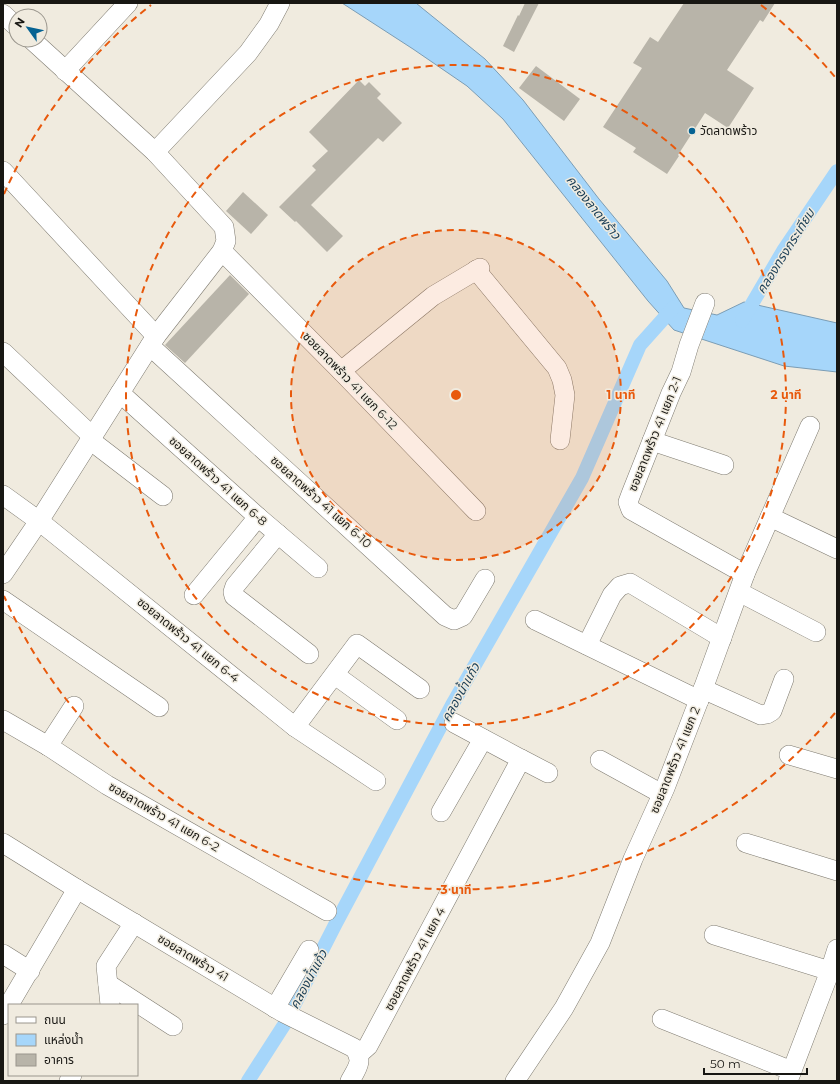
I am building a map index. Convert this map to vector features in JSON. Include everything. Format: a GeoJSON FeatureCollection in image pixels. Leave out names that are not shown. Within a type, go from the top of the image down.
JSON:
{"type":"FeatureCollection","features":[{"type":"Feature","properties":{"kind":"street"},"geometry":{"type":"LineString","coordinates":[[65,71],[128,3]]}},
{"type":"Feature","properties":{"kind":"street"},"geometry":{"type":"LineString","coordinates":[[155,152],[248,53],[265,30],[278,7]]}},
{"type":"Feature","properties":{"kind":"street"},"geometry":{"type":"LineString","coordinates":[[3,574],[39,521],[153,341],[222,251],[226,241],[224,226],[155,152],[41,48]]}},
{"type":"Feature","properties":{"kind":"street"},"geometry":{"type":"LineString","coordinates":[[3,171],[153,341]]}},
{"type":"Feature","properties":{"kind":"street","name":"ซอยลาดพร้าว 41 แยก 6-12"},"geometry":{"type":"LineString","coordinates":[[222,251],[341,371],[476,512]]}},
{"type":"Feature","properties":{"kind":"street"},"geometry":{"type":"LineString","coordinates":[[341,371],[433,296],[478,269],[556,368],[562,380],[565,395],[560,440]]}},
{"type":"Feature","properties":{"kind":"street","name":"ซอยลาดพร้าว 41 แยก 2-1"},"geometry":{"type":"LineString","coordinates":[[706,303],[689,344],[681,372],[671,393],[628,502],[631,510],[745,574]]}},
{"type":"Feature","properties":{"kind":"street","name":"ซอยลาดพร้าว 41 แยก 6-10"},"geometry":{"type":"LineString","coordinates":[[153,341],[446,616],[454,620],[462,616],[485,579]]}},
{"type":"Feature","properties":{"kind":"street"},"geometry":{"type":"LineString","coordinates":[[3,352],[91,438],[163,496]]}},
{"type":"Feature","properties":{"kind":"street","name":"ซอยลาดพร้าว 41 แยก 6-8"},"geometry":{"type":"LineString","coordinates":[[120,393],[318,568]]}},
{"type":"Feature","properties":{"kind":"street","name":"ซอยลาดพร้าว 41 แยก 2"},"geometry":{"type":"LineString","coordinates":[[515,1081],[564,1008],[600,943],[633,859],[662,794],[745,574],[810,426]]}},
{"type":"Feature","properties":{"kind":"street"},"geometry":{"type":"LineString","coordinates":[[652,441],[724,465]]}},
{"type":"Feature","properties":{"kind":"street","name":"ซอยลาดพร้าว 41 แยก 6-4"},"geometry":{"type":"LineString","coordinates":[[3,495],[39,521],[295,727],[376,781]]}},
{"type":"Feature","properties":{"kind":"street"},"geometry":{"type":"LineString","coordinates":[[194,595],[258,516]]}},
{"type":"Feature","properties":{"kind":"street"},"geometry":{"type":"LineString","coordinates":[[770,517],[837,549]]}},
{"type":"Feature","properties":{"kind":"street"},"geometry":{"type":"LineString","coordinates":[[278,534],[235,586],[233,592],[234,596],[309,654]]}},
{"type":"Feature","properties":{"kind":"street"},"geometry":{"type":"LineString","coordinates":[[586,645],[612,595],[620,586],[630,583],[722,638]]}},
{"type":"Feature","properties":{"kind":"street"},"geometry":{"type":"LineString","coordinates":[[739,592],[816,632]]}},
{"type":"Feature","properties":{"kind":"street"},"geometry":{"type":"LineString","coordinates":[[3,600],[159,708]]}},
{"type":"Feature","properties":{"kind":"street"},"geometry":{"type":"LineString","coordinates":[[535,620],[586,645],[701,694],[761,715],[767,714],[772,710],[784,679]]}},
{"type":"Feature","properties":{"kind":"street"},"geometry":{"type":"LineString","coordinates":[[295,727],[357,644],[420,689]]}},
{"type":"Feature","properties":{"kind":"street"},"geometry":{"type":"LineString","coordinates":[[335,675],[397,720]]}},
{"type":"Feature","properties":{"kind":"street"},"geometry":{"type":"LineString","coordinates":[[48,746],[74,706]]}},
{"type":"Feature","properties":{"kind":"street","name":"ซอยลาดพร้าว 41 แยก 6-2"},"geometry":{"type":"LineString","coordinates":[[3,720],[48,746],[108,785],[327,911]]}},
{"type":"Feature","properties":{"kind":"street"},"geometry":{"type":"LineString","coordinates":[[454,723],[548,773]]}},
{"type":"Feature","properties":{"kind":"street"},"geometry":{"type":"LineString","coordinates":[[441,812],[483,739]]}},
{"type":"Feature","properties":{"kind":"street"},"geometry":{"type":"LineString","coordinates":[[789,754],[837,768]]}},
{"type":"Feature","properties":{"kind":"street","name":"ซอยลาดพร้าว 41 แยก 4"},"geometry":{"type":"LineString","coordinates":[[359,1054],[368,1046],[520,759]]}},
{"type":"Feature","properties":{"kind":"street"},"geometry":{"type":"LineString","coordinates":[[600,760],[662,794]]}},
{"type":"Feature","properties":{"kind":"street","name":"ซอยลาดพร้าว 41"},"geometry":{"type":"LineString","coordinates":[[3,842],[77,889],[285,1013],[354,1048],[359,1054]]}},
{"type":"Feature","properties":{"kind":"street"},"geometry":{"type":"LineString","coordinates":[[746,843],[837,871]]}},
{"type":"Feature","properties":{"kind":"street"},"geometry":{"type":"LineString","coordinates":[[10,1004],[77,889]]}},
{"type":"Feature","properties":{"kind":"street"},"geometry":{"type":"LineString","coordinates":[[110,1004],[106,966],[134,923]]}},
{"type":"Feature","properties":{"kind":"street"},"geometry":{"type":"LineString","coordinates":[[714,934],[830,971]]}},
{"type":"Feature","properties":{"kind":"street"},"geometry":{"type":"LineString","coordinates":[[662,1019],[790,1076],[837,949]]}},
{"type":"Feature","properties":{"kind":"street"},"geometry":{"type":"LineString","coordinates":[[285,1013],[309,950]]}},
{"type":"Feature","properties":{"kind":"street"},"geometry":{"type":"LineString","coordinates":[[3,954],[30,971]]}},
{"type":"Feature","properties":{"kind":"street"},"geometry":{"type":"LineString","coordinates":[[108,984],[173,1026]]}},
{"type":"Feature","properties":{"kind":"street"},"geometry":{"type":"LineString","coordinates":[[350,1081],[360,1062],[359,1054]]}},
{"type":"Feature","properties":{"kind":"water","name":"คลองลาดพร้าว"},"geometry":{"type":"Polygon","coordinates":[[[342,3],[416,3],[485,59],[523,100],[599,199],[667,281],[684,308],[717,315],[744,302],[837,323],[837,372],[784,366],[674,330],[648,301],[503,119],[467,86],[342,3]]]}},
{"type":"Feature","properties":{"kind":"building"},"geometry":{"type":"Polygon","coordinates":[[[525,3],[539,3],[514,52],[503,46],[525,3]]]}},
{"type":"Feature","properties":{"kind":"building"},"geometry":{"type":"Polygon","coordinates":[[[684,3],[775,3],[763,22],[760,20],[727,70],[754,88],[728,128],[705,113],[667,174],[633,152],[636,148],[603,127],[642,68],[633,63],[650,37],[658,42],[684,3]]]}},
{"type":"Feature","properties":{"kind":"building"},"geometry":{"type":"Polygon","coordinates":[[[536,66],[580,99],[564,121],[519,88],[536,66]]]}},
{"type":"Feature","properties":{"kind":"building"},"geometry":{"type":"Polygon","coordinates":[[[359,80],[365,86],[369,82],[381,94],[377,98],[402,123],[383,142],[378,138],[311,205],[343,236],[327,252],[296,221],[295,222],[279,207],[316,170],[312,166],[328,151],[309,132],[359,80]]]}},
{"type":"Feature","properties":{"kind":"building"},"geometry":{"type":"Polygon","coordinates":[[[243,192],[268,215],[251,234],[226,211],[243,192]]]}},
{"type":"Feature","properties":{"kind":"building"},"geometry":{"type":"Polygon","coordinates":[[[230,275],[249,294],[185,363],[165,345],[230,275]]]}},
{"type":"Feature","properties":{"kind":"waterway","name":"คลองทรงกระเทียม"},"geometry":{"type":"LineString","coordinates":[[742,321],[783,251],[837,171]]}},
{"type":"Feature","properties":{"kind":"waterway","name":"คลองน้ำแก้ว"},"geometry":{"type":"LineString","coordinates":[[248,1081],[284,1025],[335,925],[452,705],[582,478],[640,345],[674,307]]}},
{"type":"Feature","properties":{"kind":"place","name":"วัดลาดพร้าว"},"geometry":{"type":"Point","coordinates":[692,131]}}]}
